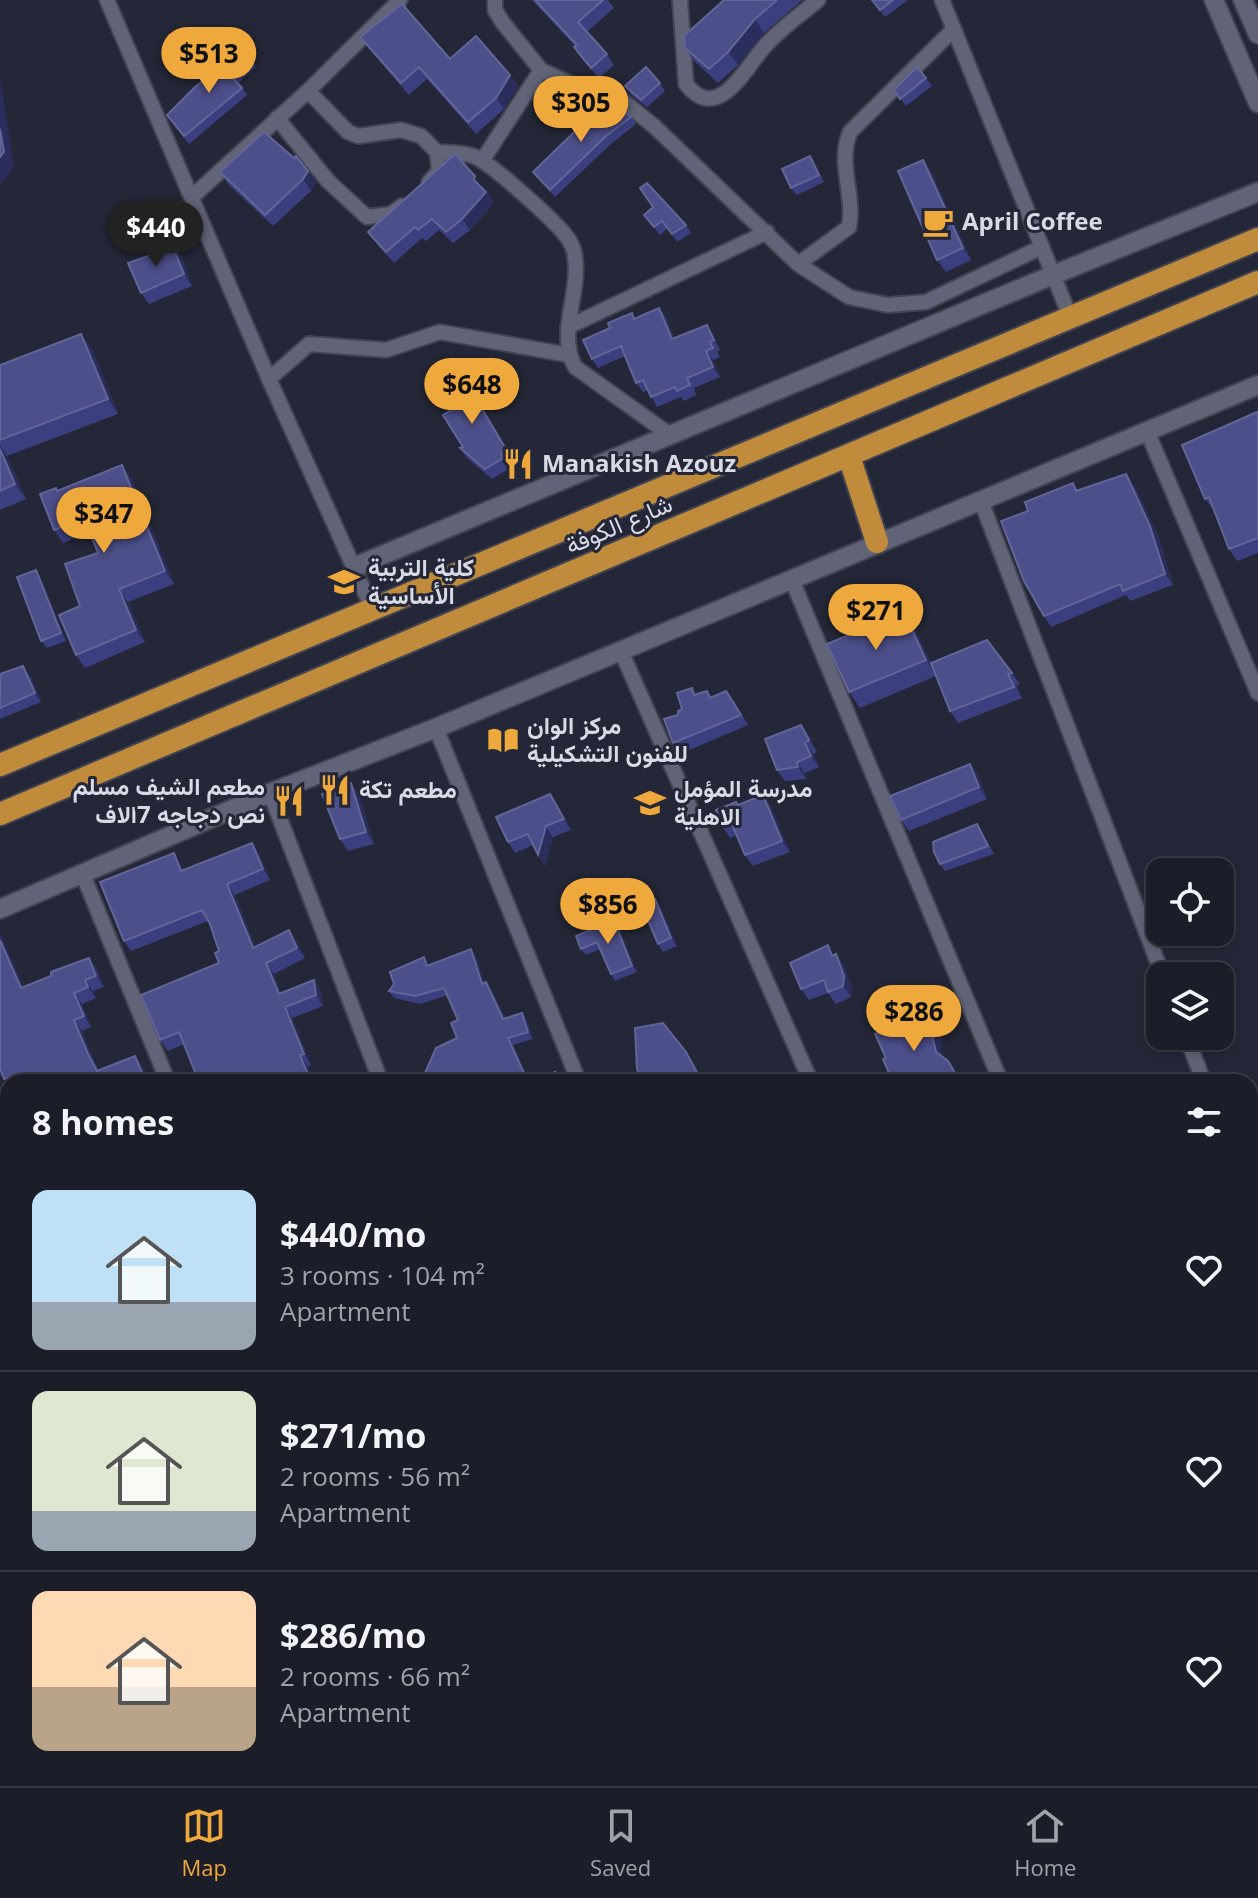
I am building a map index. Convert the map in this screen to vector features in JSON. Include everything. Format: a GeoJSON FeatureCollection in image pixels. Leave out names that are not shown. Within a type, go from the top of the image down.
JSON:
{"type":"FeatureCollection","features":[{"type":"Feature","properties":{"kind":"highway","name":"شارع الكوفة"},"geometry":{"type":"LineString","coordinates":[[0,765],[1258,239]]}},
{"type":"Feature","properties":{"kind":"highway","name":"شارع الكوفة"},"geometry":{"type":"LineString","coordinates":[[0,814],[1258,282]]}},
{"type":"Feature","properties":{"kind":"highway"},"geometry":{"type":"LineString","coordinates":[[849,456],[877,542]]}},
{"type":"Feature","properties":{"kind":"street"},"geometry":{"type":"LineString","coordinates":[[107,0],[269,379],[372,608]]}},
{"type":"Feature","properties":{"kind":"street"},"geometry":{"type":"LineString","coordinates":[[193,196],[308,91],[400,0]]}},
{"type":"Feature","properties":{"kind":"street"},"geometry":{"type":"LineString","coordinates":[[495,0],[495,10],[503,23],[541,70],[582,89],[623,101],[798,264],[849,297],[888,305],[926,302],[1042,247]]}},
{"type":"Feature","properties":{"kind":"street"},"geometry":{"type":"LineString","coordinates":[[680,0],[686,84],[695,95],[708,98],[728,92],[766,44],[818,0]]}},
{"type":"Feature","properties":{"kind":"street"},"geometry":{"type":"LineString","coordinates":[[942,0],[1071,319]]}},
{"type":"Feature","properties":{"kind":"street"},"geometry":{"type":"LineString","coordinates":[[1214,0],[1258,103]]}},
{"type":"Feature","properties":{"kind":"street"},"geometry":{"type":"LineString","coordinates":[[1243,0],[1258,32]]}},
{"type":"Feature","properties":{"kind":"street"},"geometry":{"type":"LineString","coordinates":[[798,264],[849,227],[853,208],[844,148],[850,132],[954,29]]}},
{"type":"Feature","properties":{"kind":"street"},"geometry":{"type":"LineString","coordinates":[[482,161],[541,70]]}},
{"type":"Feature","properties":{"kind":"street"},"geometry":{"type":"LineString","coordinates":[[277,118],[328,181],[367,217],[391,214],[416,196],[439,171],[437,152],[421,136],[401,130],[358,136],[348,132],[308,91]]}},
{"type":"Feature","properties":{"kind":"street"},"geometry":{"type":"LineString","coordinates":[[437,152],[473,155],[492,167],[567,236],[576,257],[574,298],[568,327],[569,355],[575,367],[670,435]]}},
{"type":"Feature","properties":{"kind":"street"},"geometry":{"type":"LineString","coordinates":[[354,567],[1258,192]]}},
{"type":"Feature","properties":{"kind":"street"},"geometry":{"type":"LineString","coordinates":[[568,327],[767,232]]}},
{"type":"Feature","properties":{"kind":"street"},"geometry":{"type":"LineString","coordinates":[[269,379],[309,344],[386,350],[440,332],[569,355]]}},
{"type":"Feature","properties":{"kind":"street"},"geometry":{"type":"LineString","coordinates":[[0,909],[270,793],[436,728],[1258,385]]}},
{"type":"Feature","properties":{"kind":"street"},"geometry":{"type":"LineString","coordinates":[[1147,431],[1258,693]]}},
{"type":"Feature","properties":{"kind":"street"},"geometry":{"type":"LineString","coordinates":[[981,501],[1158,962]]}},
{"type":"Feature","properties":{"kind":"street"},"geometry":{"type":"LineString","coordinates":[[792,580],[998,1074]]}},
{"type":"Feature","properties":{"kind":"street"},"geometry":{"type":"LineString","coordinates":[[621,651],[807,1074]]}},
{"type":"Feature","properties":{"kind":"street"},"geometry":{"type":"LineString","coordinates":[[436,728],[576,1074]]}},
{"type":"Feature","properties":{"kind":"street"},"geometry":{"type":"LineString","coordinates":[[270,793],[378,1074]]}},
{"type":"Feature","properties":{"kind":"street"},"geometry":{"type":"LineString","coordinates":[[83,875],[165,1074]]}},
{"type":"Feature","properties":{"kind":"street"},"geometry":{"type":"LineString","coordinates":[[1191,1050],[1201,1074]]}},
{"type":"Feature","properties":{"kind":"building"},"geometry":{"type":"Polygon","coordinates":[[[535,0],[603,0],[578,22],[607,54],[591,68],[574,47],[577,45],[535,0]]]}},
{"type":"Feature","properties":{"kind":"building"},"geometry":{"type":"Polygon","coordinates":[[[724,0],[777,0],[709,69],[685,48],[684,36],[724,0]]]}},
{"type":"Feature","properties":{"kind":"building"},"geometry":{"type":"Polygon","coordinates":[[[872,0],[893,0],[880,10],[872,0]]]}},
{"type":"Feature","properties":{"kind":"building"},"geometry":{"type":"Polygon","coordinates":[[[402,4],[450,59],[476,36],[510,75],[496,98],[468,122],[419,67],[401,83],[360,37],[402,4]]]}},
{"type":"Feature","properties":{"kind":"building"},"geometry":{"type":"Polygon","coordinates":[[[240,50],[251,60],[232,77],[242,88],[184,136],[167,115],[240,50]]]}},
{"type":"Feature","properties":{"kind":"building"},"geometry":{"type":"Polygon","coordinates":[[[646,67],[660,83],[641,100],[625,86],[646,67]]]}},
{"type":"Feature","properties":{"kind":"building"},"geometry":{"type":"Polygon","coordinates":[[[917,67],[926,78],[900,99],[894,90],[917,67]]]}},
{"type":"Feature","properties":{"kind":"building"},"geometry":{"type":"Polygon","coordinates":[[[606,101],[631,117],[606,136],[550,190],[533,172],[606,101]]]}},
{"type":"Feature","properties":{"kind":"building"},"geometry":{"type":"Polygon","coordinates":[[[0,129],[4,152],[0,157],[0,129]]]}},
{"type":"Feature","properties":{"kind":"building"},"geometry":{"type":"Polygon","coordinates":[[[264,132],[294,158],[296,156],[308,171],[265,215],[220,172],[264,132]]]}},
{"type":"Feature","properties":{"kind":"building"},"geometry":{"type":"Polygon","coordinates":[[[455,154],[486,192],[446,232],[432,219],[418,230],[415,227],[386,252],[368,232],[455,154]]]}},
{"type":"Feature","properties":{"kind":"building"},"geometry":{"type":"Polygon","coordinates":[[[810,156],[819,175],[791,188],[782,169],[810,156]]]}},
{"type":"Feature","properties":{"kind":"building","name":"April Coffee"},"geometry":{"type":"Polygon","coordinates":[[[923,160],[963,248],[937,260],[898,171],[923,160]]]}},
{"type":"Feature","properties":{"kind":"building"},"geometry":{"type":"Polygon","coordinates":[[[647,183],[686,225],[672,234],[662,221],[654,227],[644,215],[653,207],[640,188],[647,183]]]}},
{"type":"Feature","properties":{"kind":"building"},"geometry":{"type":"Polygon","coordinates":[[[173,247],[184,274],[141,293],[128,263],[173,247]]]}},
{"type":"Feature","properties":{"kind":"building"},"geometry":{"type":"Polygon","coordinates":[[[659,308],[672,339],[707,325],[714,340],[710,342],[713,348],[706,351],[713,367],[687,378],[690,385],[677,391],[675,387],[651,397],[643,380],[636,383],[621,346],[592,359],[583,340],[610,328],[608,323],[632,313],[634,319],[659,308]]]}},
{"type":"Feature","properties":{"kind":"building"},"geometry":{"type":"Polygon","coordinates":[[[81,334],[108,399],[0,440],[0,365],[81,334]]]}},
{"type":"Feature","properties":{"kind":"building"},"geometry":{"type":"Polygon","coordinates":[[[462,379],[507,451],[501,455],[503,458],[485,469],[460,448],[463,447],[443,415],[451,410],[440,393],[462,379]]]}},
{"type":"Feature","properties":{"kind":"building"},"geometry":{"type":"Polygon","coordinates":[[[1257,412],[1258,538],[1229,549],[1209,497],[1205,499],[1182,445],[1257,412]]]}},
{"type":"Feature","properties":{"kind":"building"},"geometry":{"type":"Polygon","coordinates":[[[0,449],[15,484],[0,491],[0,449]]]}},
{"type":"Feature","properties":{"kind":"building"},"geometry":{"type":"Polygon","coordinates":[[[122,465],[165,571],[119,589],[136,630],[76,655],[59,615],[80,606],[65,564],[98,553],[84,518],[54,530],[40,494],[56,488],[57,491],[122,465]]]}},
{"type":"Feature","properties":{"kind":"building"},"geometry":{"type":"Polygon","coordinates":[[[1126,474],[1150,526],[1165,574],[1123,591],[1120,584],[1044,616],[1024,581],[1001,521],[1028,511],[1025,502],[1073,483],[1076,491],[1126,474]]]}},
{"type":"Feature","properties":{"kind":"building"},"geometry":{"type":"Polygon","coordinates":[[[36,570],[61,633],[41,641],[17,577],[36,570]]]}},
{"type":"Feature","properties":{"kind":"building"},"geometry":{"type":"Polygon","coordinates":[[[904,612],[926,660],[849,692],[827,644],[904,612]]]}},
{"type":"Feature","properties":{"kind":"building"},"geometry":{"type":"Polygon","coordinates":[[[987,640],[1012,673],[1008,674],[1014,687],[950,711],[931,663],[987,640]]]}},
{"type":"Feature","properties":{"kind":"building"},"geometry":{"type":"Polygon","coordinates":[[[23,666],[35,693],[0,708],[0,674],[23,666]]]}},
{"type":"Feature","properties":{"kind":"building"},"geometry":{"type":"Polygon","coordinates":[[[692,688],[694,695],[707,691],[710,698],[726,691],[741,715],[673,743],[664,719],[678,715],[682,709],[677,693],[692,688]]]}},
{"type":"Feature","properties":{"kind":"building"},"geometry":{"type":"Polygon","coordinates":[[[801,725],[809,740],[805,743],[811,756],[797,762],[798,767],[777,770],[765,739],[801,725]]]}},
{"type":"Feature","properties":{"kind":"building"},"geometry":{"type":"Polygon","coordinates":[[[970,764],[979,787],[901,820],[890,796],[970,764]]]}},
{"type":"Feature","properties":{"kind":"building"},"geometry":{"type":"Polygon","coordinates":[[[351,783],[366,832],[340,839],[322,794],[351,783]]]}},
{"type":"Feature","properties":{"kind":"building"},"geometry":{"type":"Polygon","coordinates":[[[550,794],[564,819],[546,826],[538,855],[528,834],[508,842],[496,817],[550,794]]]}},
{"type":"Feature","properties":{"kind":"building"},"geometry":{"type":"Polygon","coordinates":[[[763,795],[782,841],[745,855],[731,822],[722,826],[716,810],[763,795]]]}},
{"type":"Feature","properties":{"kind":"building"},"geometry":{"type":"Polygon","coordinates":[[[977,824],[988,846],[940,864],[933,842],[977,824]]]}},
{"type":"Feature","properties":{"kind":"building"},"geometry":{"type":"Polygon","coordinates":[[[252,843],[263,869],[227,884],[253,948],[289,930],[297,948],[266,963],[279,994],[314,980],[316,995],[285,1007],[304,1054],[300,1055],[308,1074],[196,1074],[179,1032],[160,1040],[141,995],[219,963],[215,953],[219,951],[210,924],[202,910],[124,941],[100,882],[174,853],[181,871],[252,843]]]}},
{"type":"Feature","properties":{"kind":"building"},"geometry":{"type":"Polygon","coordinates":[[[655,899],[671,938],[658,944],[641,904],[655,899]]]}},
{"type":"Feature","properties":{"kind":"building"},"geometry":{"type":"Polygon","coordinates":[[[614,920],[632,966],[611,974],[597,942],[581,949],[576,936],[614,920]]]}},
{"type":"Feature","properties":{"kind":"building"},"geometry":{"type":"Polygon","coordinates":[[[0,940],[21,988],[51,976],[51,972],[89,958],[96,976],[85,980],[88,987],[74,993],[84,1016],[74,1020],[88,1054],[97,1071],[135,1056],[142,1074],[2,1074],[0,940]]]}},
{"type":"Feature","properties":{"kind":"building"},"geometry":{"type":"Polygon","coordinates":[[[828,945],[832,956],[836,954],[844,976],[843,986],[828,992],[824,980],[801,989],[790,963],[828,945]]]}},
{"type":"Feature","properties":{"kind":"building"},"geometry":{"type":"Polygon","coordinates":[[[471,949],[482,984],[486,982],[503,1019],[522,1013],[528,1032],[508,1038],[524,1074],[425,1074],[436,1048],[457,1038],[451,1023],[458,1020],[444,988],[415,996],[389,991],[394,984],[390,972],[424,957],[427,966],[471,949]]]}},
{"type":"Feature","properties":{"kind":"building"},"geometry":{"type":"Polygon","coordinates":[[[926,1013],[935,1031],[936,1052],[948,1061],[956,1074],[890,1074],[875,1034],[926,1013]]]}},
{"type":"Feature","properties":{"kind":"building"},"geometry":{"type":"Polygon","coordinates":[[[663,1023],[686,1052],[698,1074],[639,1074],[635,1028],[663,1023]]]}},
{"type":"Feature","properties":{"kind":"place","name":"April Coffee"},"geometry":{"type":"Point","coordinates":[938,222]}},
{"type":"Feature","properties":{"kind":"place","name":"Manakish Azouz"},"geometry":{"type":"Point","coordinates":[518,464]}},
{"type":"Feature","properties":{"kind":"place","name":"كلية التربية الأساسية"},"geometry":{"type":"Point","coordinates":[344,582]}},
{"type":"Feature","properties":{"kind":"place","name":"مركز الوان للفنون التشكيلية"},"geometry":{"type":"Point","coordinates":[503,740]}},
{"type":"Feature","properties":{"kind":"place","name":"مطعم تكة"},"geometry":{"type":"Point","coordinates":[335,790]}},
{"type":"Feature","properties":{"kind":"place","name":"مطعم الشيف مسلم نص دجاجه 7الاف"},"geometry":{"type":"Point","coordinates":[289,801]}},
{"type":"Feature","properties":{"kind":"place","name":"مدرسة المؤمل الاهلية"},"geometry":{"type":"Point","coordinates":[650,803]}}]}
